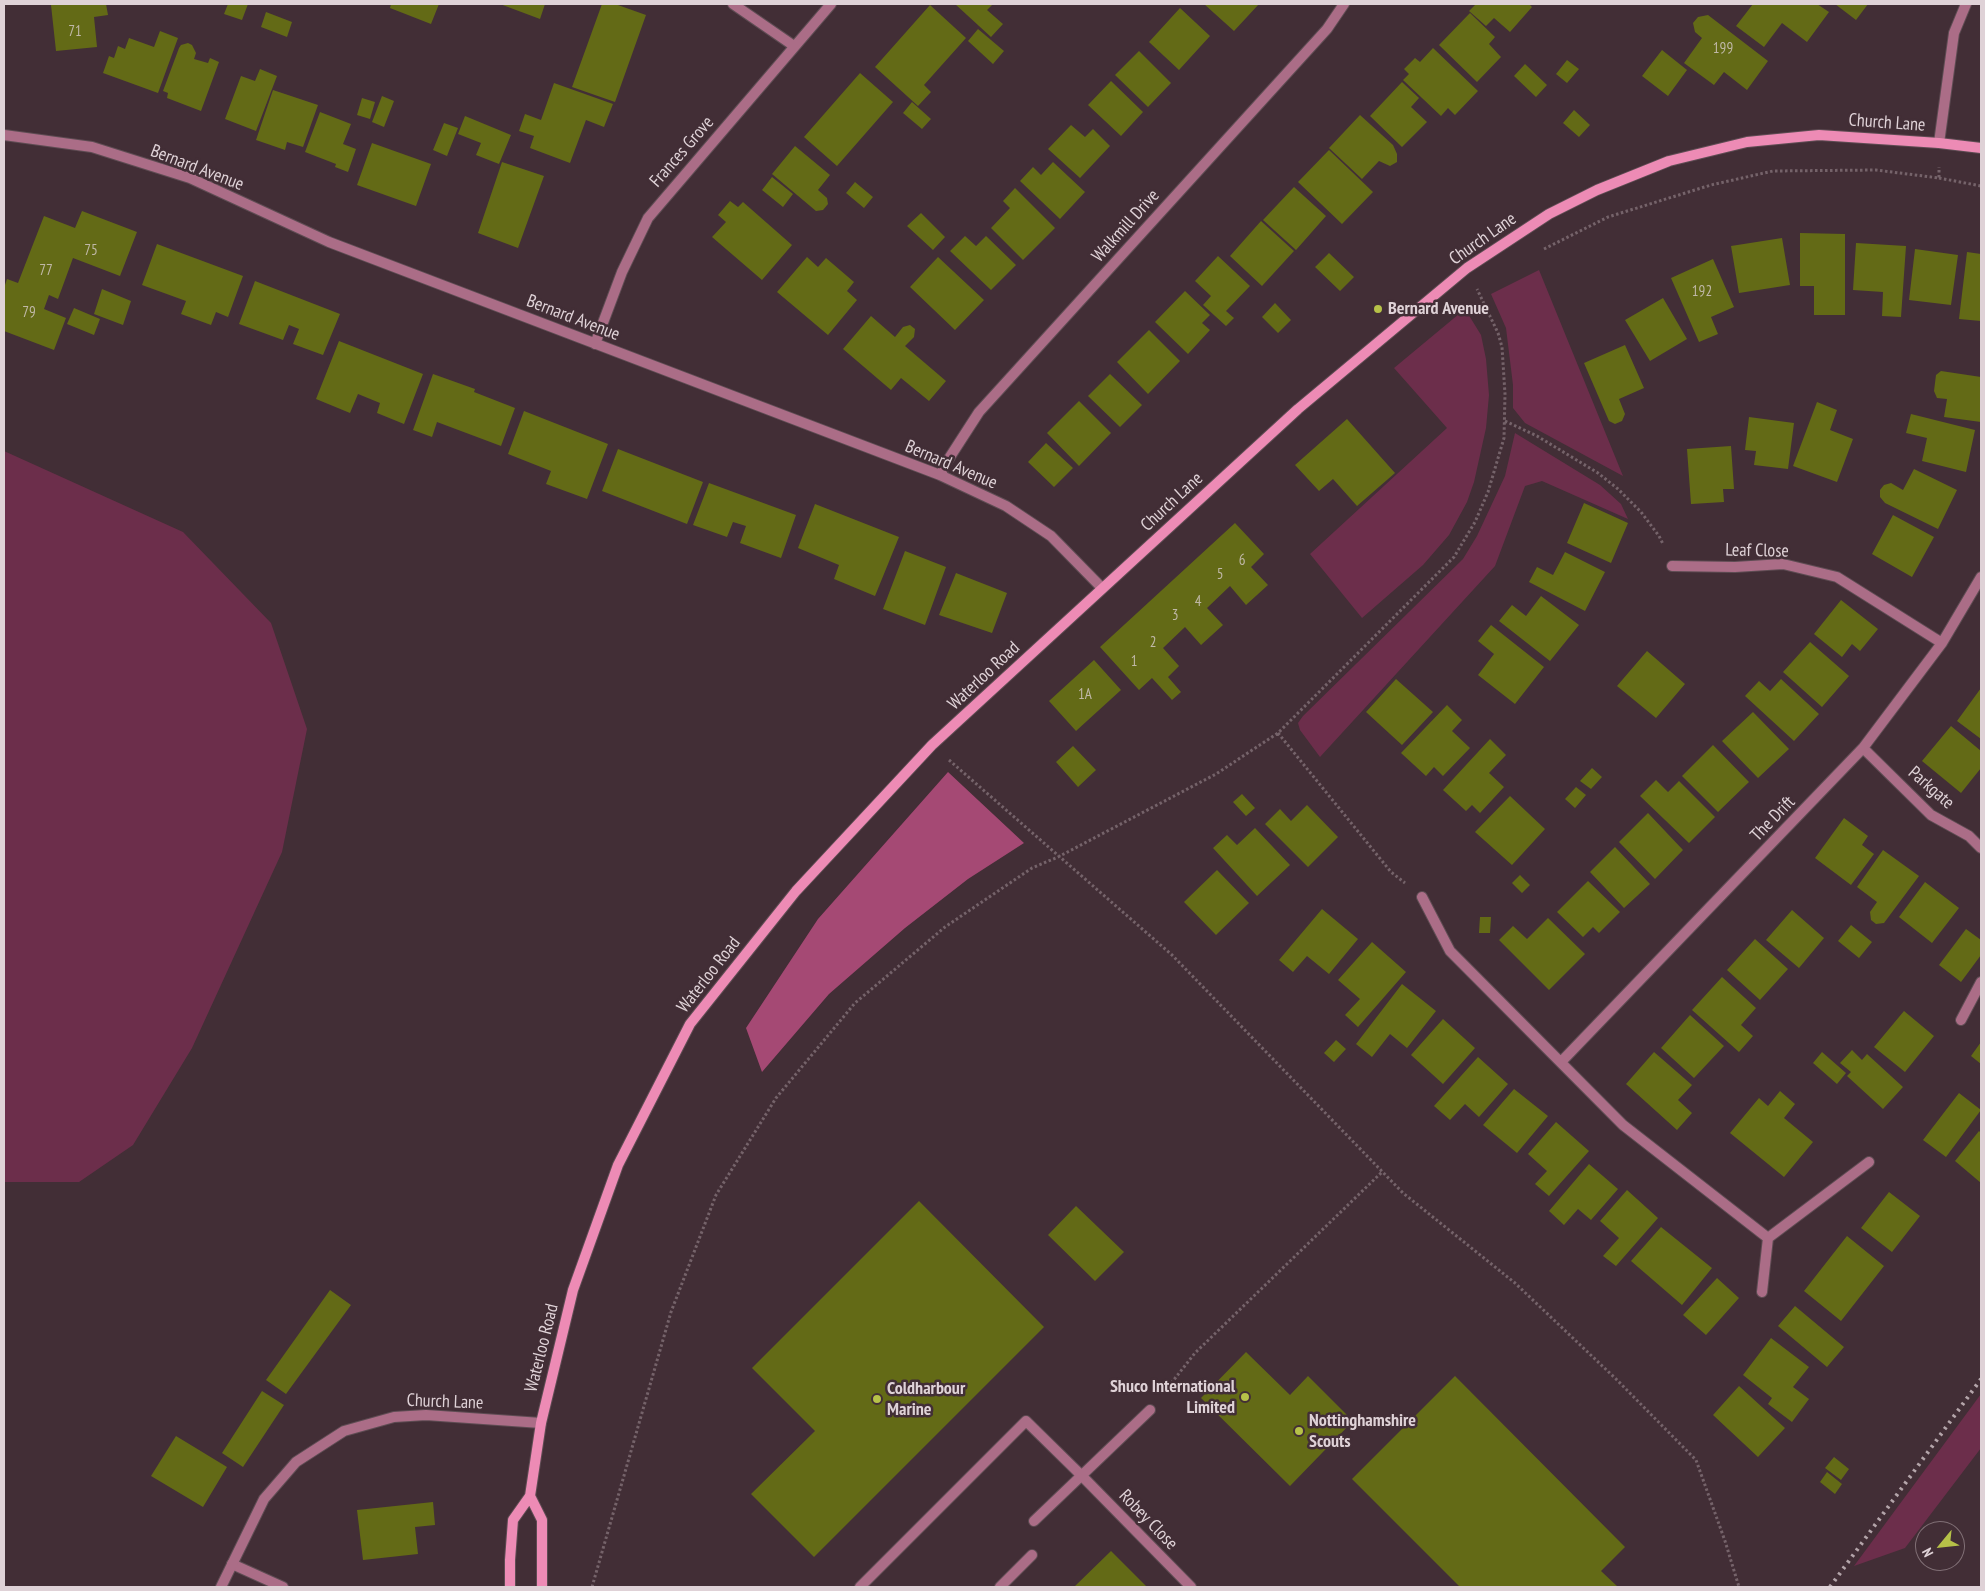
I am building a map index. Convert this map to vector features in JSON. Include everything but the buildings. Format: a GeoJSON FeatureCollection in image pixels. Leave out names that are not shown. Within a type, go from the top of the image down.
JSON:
{"type":"FeatureCollection","features":[{"type":"Feature","properties":{"kind":"street"},"geometry":{"type":"LineString","coordinates":[[733,4],[794,46]]}},
{"type":"Feature","properties":{"kind":"street","name":"Frances Grove"},"geometry":{"type":"LineString","coordinates":[[595,344],[622,272],[648,218],[831,4]]}},
{"type":"Feature","properties":{"kind":"street","name":"Walkmill Drive"},"geometry":{"type":"LineString","coordinates":[[940,475],[979,412],[1327,29],[1344,4]]}},
{"type":"Feature","properties":{"kind":"street"},"geometry":{"type":"LineString","coordinates":[[1939,143],[1954,33],[1966,4]]}},
{"type":"Feature","properties":{"kind":"street","name":"Bernard Avenue"},"geometry":{"type":"LineString","coordinates":[[4,135],[92,147],[190,178],[329,242],[940,475],[1006,506],[1051,536],[1102,588]]}},
{"type":"Feature","properties":{"kind":"street","name":"Church Lane"},"geometry":{"type":"LineString","coordinates":[[1102,588],[1312,397],[1468,268],[1549,214],[1597,190],[1669,161],[1747,142],[1819,135],[1939,143],[1981,148]]}},
{"type":"Feature","properties":{"kind":"street","name":"Leaf Close"},"geometry":{"type":"LineString","coordinates":[[1672,566],[1735,567],[1783,564],[1837,577],[1942,643]]}},
{"type":"Feature","properties":{"kind":"street","name":"The Drift"},"geometry":{"type":"LineString","coordinates":[[1561,1062],[1864,748],[1942,643],[1981,577]]}},
{"type":"Feature","properties":{"kind":"street","name":"Waterloo Road"},"geometry":{"type":"LineString","coordinates":[[510,1587],[513,1520],[530,1496],[541,1423],[573,1290],[618,1164],[690,1024],[796,891],[932,745],[1102,588]]}},
{"type":"Feature","properties":{"kind":"street","name":"Parkgate"},"geometry":{"type":"LineString","coordinates":[[1864,748],[1932,815],[1969,836],[1981,848]]}},
{"type":"Feature","properties":{"kind":"street"},"geometry":{"type":"LineString","coordinates":[[1422,896],[1450,951],[1623,1125],[1768,1238]]}},
{"type":"Feature","properties":{"kind":"street"},"geometry":{"type":"LineString","coordinates":[[1961,1020],[1981,982]]}},
{"type":"Feature","properties":{"kind":"street"},"geometry":{"type":"LineString","coordinates":[[1762,1292],[1768,1238],[1870,1162]]}},
{"type":"Feature","properties":{"kind":"street"},"geometry":{"type":"LineString","coordinates":[[1034,1521],[1150,1410]]}},
{"type":"Feature","properties":{"kind":"street","name":"Church Lane"},"geometry":{"type":"LineString","coordinates":[[221,1587],[264,1499],[296,1462],[344,1431],[394,1418],[426,1415],[541,1423]]}},
{"type":"Feature","properties":{"kind":"street","name":"Robey Close"},"geometry":{"type":"LineString","coordinates":[[860,1587],[1026,1421],[1191,1587]]}},
{"type":"Feature","properties":{"kind":"street"},"geometry":{"type":"LineString","coordinates":[[530,1496],[542,1520],[542,1587]]}},
{"type":"Feature","properties":{"kind":"street"},"geometry":{"type":"LineString","coordinates":[[1000,1587],[1032,1555]]}},
{"type":"Feature","properties":{"kind":"street"},"geometry":{"type":"LineString","coordinates":[[232,1564],[283,1587]]}},
{"type":"Feature","properties":{"kind":"path"},"geometry":{"type":"LineString","coordinates":[[1939,143],[1939,178]]}},
{"type":"Feature","properties":{"kind":"path"},"geometry":{"type":"LineString","coordinates":[[1540,251],[1608,218],[1711,185],[1774,171],[1876,170],[1939,178],[1981,186]]}},
{"type":"Feature","properties":{"kind":"path"},"geometry":{"type":"LineString","coordinates":[[592,1587],[671,1312],[716,1195],[776,1098],[855,1003],[945,927],[1032,868],[1058,857],[1216,774],[1278,733],[1416,592],[1454,557],[1475,522],[1488,492],[1504,438],[1506,394],[1502,347],[1498,333],[1477,289],[1485,284]]}},
{"type":"Feature","properties":{"kind":"path"},"geometry":{"type":"LineString","coordinates":[[1505,421],[1545,440],[1598,473],[1618,489],[1641,512],[1659,536],[1672,566]]}},
{"type":"Feature","properties":{"kind":"path"},"geometry":{"type":"LineString","coordinates":[[1278,733],[1391,872],[1422,896]]}},
{"type":"Feature","properties":{"kind":"path"},"geometry":{"type":"LineString","coordinates":[[932,745],[1172,955],[1403,1193],[1515,1283],[1616,1379],[1696,1460],[1739,1587]]}},
{"type":"Feature","properties":{"kind":"path"},"geometry":{"type":"LineString","coordinates":[[1150,1410],[1196,1353],[1382,1172]]}},
{"type":"Feature","properties":{"kind":"shaded area"},"geometry":{"type":"Polygon","coordinates":[[[1539,270],[1623,476],[1525,423],[1513,408],[1513,385],[1506,328],[1491,294],[1539,270]]]}},
{"type":"Feature","properties":{"kind":"shaded area"},"geometry":{"type":"Polygon","coordinates":[[[1465,309],[1481,335],[1486,359],[1489,395],[1486,428],[1474,482],[1467,502],[1449,535],[1423,565],[1362,618],[1310,554],[1447,428],[1394,368],[1465,309]]]}},
{"type":"Feature","properties":{"kind":"shaded area"},"geometry":{"type":"Polygon","coordinates":[[[1515,433],[1600,485],[1621,504],[1628,519],[1542,481],[1525,486],[1495,566],[1320,757],[1300,730],[1298,723],[1463,559],[1477,536],[1505,476],[1515,433]]]}},
{"type":"Feature","properties":{"kind":"shaded area"},"geometry":{"type":"Polygon","coordinates":[[[4,451],[183,532],[271,623],[307,729],[282,852],[192,1048],[133,1145],[79,1182],[4,1182],[4,451]]]}},
{"type":"Feature","properties":{"kind":"shaded area"},"geometry":{"type":"Polygon","coordinates":[[[948,772],[1024,843],[968,879],[905,928],[829,994],[762,1072],[746,1028],[818,919],[948,772]]]}},
{"type":"Feature","properties":{"kind":"shaded area"},"geometry":{"type":"Polygon","coordinates":[[[1981,1394],[1981,1448],[1926,1521],[1915,1521],[1915,1535],[1905,1548],[1854,1566],[1981,1394]]]}},
{"type":"Feature","properties":{"kind":"railway"},"geometry":{"type":"LineString","coordinates":[[1830,1587],[1981,1379]]}},
{"type":"Feature","properties":{"kind":"place","name":"Bernard Avenue"},"geometry":{"type":"Point","coordinates":[1378,309]}},
{"type":"Feature","properties":{"kind":"place","name":"Shuco International Limited"},"geometry":{"type":"Point","coordinates":[1245,1397]}},
{"type":"Feature","properties":{"kind":"place","name":"Coldharbour Marine"},"geometry":{"type":"Point","coordinates":[877,1399]}},
{"type":"Feature","properties":{"kind":"place","name":"Nottinghamshire Scouts"},"geometry":{"type":"Point","coordinates":[1299,1431]}}]}
